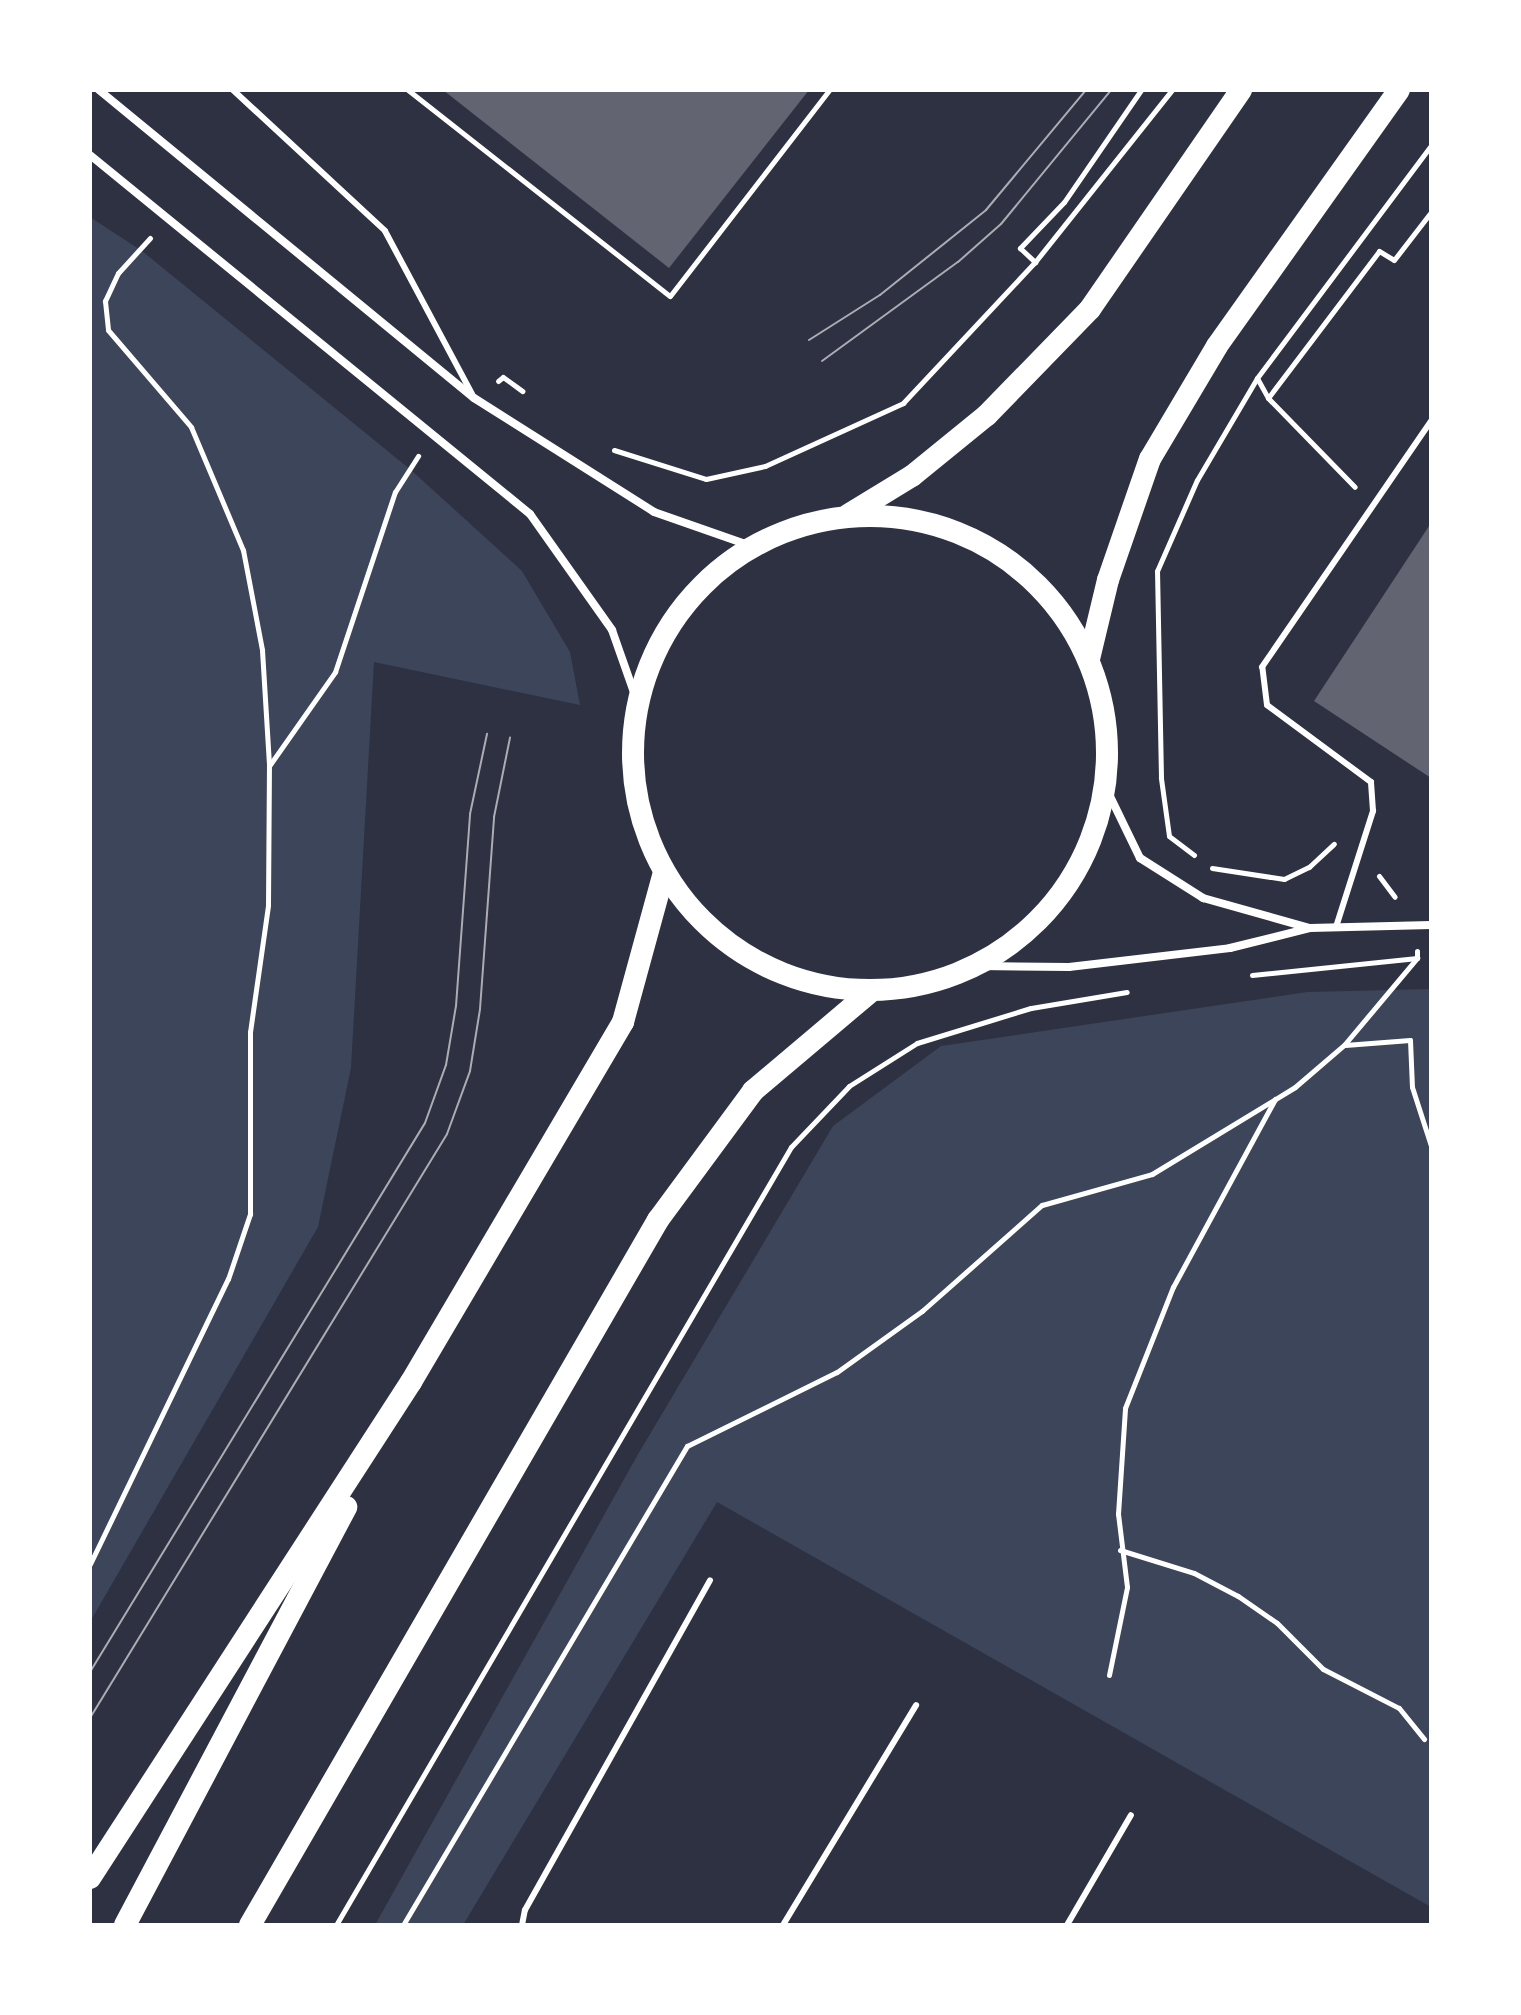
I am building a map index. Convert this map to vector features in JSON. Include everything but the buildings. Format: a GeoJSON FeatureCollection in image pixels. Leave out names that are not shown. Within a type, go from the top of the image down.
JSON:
{"type":"FeatureCollection","features":[{"type":"Feature","properties":{"kind":"highway"},"geometry":{"type":"LineString","coordinates":[[848,515],[912,476],[987,415],[1090,309],[1241,90]]}},
{"type":"Feature","properties":{"kind":"highway"},"geometry":{"type":"LineString","coordinates":[[1089,659],[1108,580],[1150,459],[1217,346],[1399,90]]}},
{"type":"Feature","properties":{"kind":"highway"},"geometry":{"type":"LineString","coordinates":[[848,515],[922,520],[992,547],[1049,595],[1089,659],[1106,722],[1106,788],[1083,860],[1039,921],[978,966],[926,985],[870,992],[809,984],[751,960],[702,922],[664,872],[641,818],[632,760],[637,701],[660,639],[699,586],[751,546],[798,525],[848,515]]}},
{"type":"Feature","properties":{"kind":"highway"},"geometry":{"type":"LineString","coordinates":[[90,1878],[411,1382],[623,1022],[664,872]]}},
{"type":"Feature","properties":{"kind":"highway"},"geometry":{"type":"LineString","coordinates":[[250,1925],[658,1220],[753,1091],[870,992]]}},
{"type":"Feature","properties":{"kind":"highway"},"geometry":{"type":"LineString","coordinates":[[125,1925],[411,1382]]}},
{"type":"Feature","properties":{"kind":"street"},"geometry":{"type":"LineString","coordinates":[[99,90],[474,398],[654,512],[751,546]]}},
{"type":"Feature","properties":{"kind":"street"},"geometry":{"type":"LineString","coordinates":[[90,155],[530,514],[612,630],[637,701]]}},
{"type":"Feature","properties":{"kind":"street"},"geometry":{"type":"LineString","coordinates":[[1106,788],[1140,858],[1203,898],[1310,928]]}},
{"type":"Feature","properties":{"kind":"street"},"geometry":{"type":"LineString","coordinates":[[978,966],[1069,967],[1230,948],[1310,928],[1431,925]]}},
{"type":"Feature","properties":{"kind":"lane"},"geometry":{"type":"LineString","coordinates":[[233,90],[385,231],[474,398]]}},
{"type":"Feature","properties":{"kind":"lane"},"geometry":{"type":"LineString","coordinates":[[1336,927],[1373,811],[1371,782],[1267,705],[1262,667],[1375,508],[1431,421]]}},
{"type":"Feature","properties":{"kind":"lane"},"geometry":{"type":"LineString","coordinates":[[522,1925],[525,1910],[710,1580]]}},
{"type":"Feature","properties":{"kind":"lane"},"geometry":{"type":"LineString","coordinates":[[783,1925],[916,1705]]}},
{"type":"Feature","properties":{"kind":"lane"},"geometry":{"type":"LineString","coordinates":[[1067,1925],[1131,1815]]}},
{"type":"Feature","properties":{"kind":"path"},"geometry":{"type":"LineString","coordinates":[[408,90],[670,296],[829,90]]}},
{"type":"Feature","properties":{"kind":"path"},"geometry":{"type":"LineString","coordinates":[[1035,262],[1020,248],[1064,202],[1141,90]]}},
{"type":"Feature","properties":{"kind":"path"},"geometry":{"type":"LineString","coordinates":[[607,448],[706,479],[765,466],[903,403],[1052,245],[1172,90]]}},
{"type":"Feature","properties":{"kind":"path"},"geometry":{"type":"LineString","coordinates":[[403,1925],[687,1446],[837,1372],[922,1311],[1042,1205],[1152,1174],[1276,1099],[1344,1045],[1417,958],[1417,926],[1347,831],[1309,867],[1284,879],[1209,867],[1169,836],[1161,778],[1157,571],[1197,480],[1257,378],[1431,145]]}},
{"type":"Feature","properties":{"kind":"path"},"geometry":{"type":"LineString","coordinates":[[1268,398],[1379,251],[1394,260],[1431,212]]}},
{"type":"Feature","properties":{"kind":"path"},"geometry":{"type":"LineString","coordinates":[[90,1564],[228,1279],[250,1214],[250,1032],[268,905],[269,766],[262,650],[243,550],[191,427],[108,330],[105,301],[118,273],[167,218]]}},
{"type":"Feature","properties":{"kind":"path"},"geometry":{"type":"LineString","coordinates":[[474,398],[503,377],[528,396]]}},
{"type":"Feature","properties":{"kind":"path"},"geometry":{"type":"LineString","coordinates":[[1257,378],[1268,398],[1375,508]]}},
{"type":"Feature","properties":{"kind":"path"},"geometry":{"type":"LineString","coordinates":[[269,766],[335,672],[395,492],[433,435]]}},
{"type":"Feature","properties":{"kind":"path"},"geometry":{"type":"LineString","coordinates":[[1245,975],[1417,958]]}},
{"type":"Feature","properties":{"kind":"path"},"geometry":{"type":"LineString","coordinates":[[336,1925],[791,1147],[849,1086],[917,1043],[1031,1008],[1138,990]]}},
{"type":"Feature","properties":{"kind":"path"},"geometry":{"type":"LineString","coordinates":[[1344,1045],[1410,1040],[1412,1087],[1431,1146]]}},
{"type":"Feature","properties":{"kind":"path"},"geometry":{"type":"LineString","coordinates":[[1109,1675],[1127,1587],[1120,1550],[1125,1408],[1173,1287],[1276,1099]]}},
{"type":"Feature","properties":{"kind":"path"},"geometry":{"type":"LineString","coordinates":[[1120,1550],[1194,1573],[1238,1596],[1277,1623],[1323,1669],[1399,1708],[1424,1739]]}},
{"type":"Feature","properties":{"kind":"shaded area"},"geometry":{"type":"Polygon","coordinates":[[[90,217],[142,251],[411,470],[522,571],[570,652],[580,705],[374,662],[351,1068],[318,1227],[90,1622],[90,217]]]}},
{"type":"Feature","properties":{"kind":"shaded area"},"geometry":{"type":"Polygon","coordinates":[[[1431,989],[1431,1907],[717,1502],[463,1925],[375,1925],[637,1456],[833,1126],[941,1046],[1307,992],[1431,989]]]}},
{"type":"Feature","properties":{"kind":"tram line"},"geometry":{"type":"LineString","coordinates":[[809,340],[880,295],[986,210],[1086,90]]}},
{"type":"Feature","properties":{"kind":"tram line"},"geometry":{"type":"LineString","coordinates":[[822,361],[958,262],[1001,224],[1111,90]]}},
{"type":"Feature","properties":{"kind":"tram line"},"geometry":{"type":"LineString","coordinates":[[90,1672],[425,1123],[446,1065],[456,1006],[470,814],[487,734]]}},
{"type":"Feature","properties":{"kind":"tram line"},"geometry":{"type":"LineString","coordinates":[[90,1718],[447,1134],[470,1071],[480,1009],[494,817],[510,738]]}}]}
